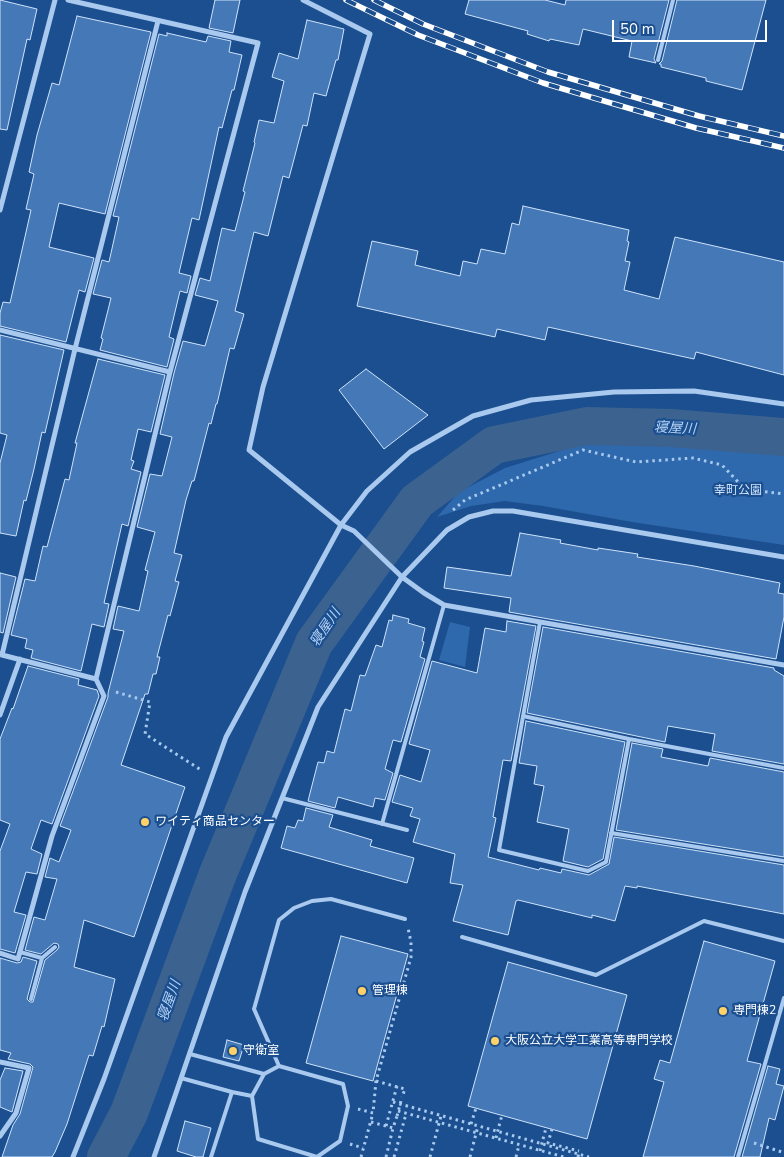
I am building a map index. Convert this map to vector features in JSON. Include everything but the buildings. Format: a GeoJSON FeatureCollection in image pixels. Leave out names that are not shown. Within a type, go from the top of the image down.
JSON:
{"type":"FeatureCollection","features":[{"type":"Feature","properties":{"kind":"street"},"geometry":{"type":"LineString","coordinates":[[0,210],[55,0]]}},
{"type":"Feature","properties":{"kind":"street"},"geometry":{"type":"LineString","coordinates":[[0,954],[18,959],[52,836],[104,696],[96,679],[170,372],[258,43],[68,0]]}},
{"type":"Feature","properties":{"kind":"street"},"geometry":{"type":"LineString","coordinates":[[303,0],[370,34],[263,388],[249,450],[341,525],[354,531],[402,577],[444,605],[784,665]]}},
{"type":"Feature","properties":{"kind":"street"},"geometry":{"type":"LineString","coordinates":[[96,679],[1,654],[75,349],[158,21]]}},
{"type":"Feature","properties":{"kind":"street"},"geometry":{"type":"LineString","coordinates":[[0,330],[170,372]]}},
{"type":"Feature","properties":{"kind":"street"},"geometry":{"type":"LineString","coordinates":[[73,1157],[104,1079],[226,737],[341,525],[367,491],[410,452],[473,416],[531,400],[614,392],[694,391],[784,404]]}},
{"type":"Feature","properties":{"kind":"street"},"geometry":{"type":"LineString","coordinates":[[154,1157],[245,892],[318,707],[402,577],[447,530],[469,517],[493,511],[513,511],[784,558]]}},
{"type":"Feature","properties":{"kind":"street"},"geometry":{"type":"LineString","coordinates":[[0,715],[20,659]]}},
{"type":"Feature","properties":{"kind":"street"},"geometry":{"type":"LineString","coordinates":[[0,1062],[28,1068],[16,1113],[0,1136]]}},
{"type":"Feature","properties":{"kind":"lane"},"geometry":{"type":"LineString","coordinates":[[658,60],[673,0]]}},
{"type":"Feature","properties":{"kind":"lane"},"geometry":{"type":"LineString","coordinates":[[382,824],[444,605]]}},
{"type":"Feature","properties":{"kind":"lane"},"geometry":{"type":"LineString","coordinates":[[540,622],[500,850],[588,871],[606,862],[629,739]]}},
{"type":"Feature","properties":{"kind":"lane"},"geometry":{"type":"LineString","coordinates":[[523,716],[629,739],[784,768]]}},
{"type":"Feature","properties":{"kind":"lane"},"geometry":{"type":"LineString","coordinates":[[282,798],[407,830]]}},
{"type":"Feature","properties":{"kind":"lane"},"geometry":{"type":"LineString","coordinates":[[611,833],[784,862]]}},
{"type":"Feature","properties":{"kind":"lane"},"geometry":{"type":"LineString","coordinates":[[279,1066],[254,1009],[279,920],[294,908],[312,901],[331,899],[405,919]]}},
{"type":"Feature","properties":{"kind":"lane"},"geometry":{"type":"LineString","coordinates":[[462,937],[596,975],[704,921],[784,941]]}},
{"type":"Feature","properties":{"kind":"lane"},"geometry":{"type":"LineString","coordinates":[[31,999],[42,958],[56,947]]}},
{"type":"Feature","properties":{"kind":"lane"},"geometry":{"type":"LineString","coordinates":[[20,952],[42,958]]}},
{"type":"Feature","properties":{"kind":"lane"},"geometry":{"type":"LineString","coordinates":[[738,1157],[784,998]]}},
{"type":"Feature","properties":{"kind":"lane"},"geometry":{"type":"LineString","coordinates":[[190,1054],[264,1074]]}},
{"type":"Feature","properties":{"kind":"lane"},"geometry":{"type":"LineString","coordinates":[[279,1066],[343,1084],[348,1106],[340,1140],[317,1157],[258,1139],[252,1096],[264,1074],[279,1066]]}},
{"type":"Feature","properties":{"kind":"lane"},"geometry":{"type":"LineString","coordinates":[[181,1078],[252,1096]]}},
{"type":"Feature","properties":{"kind":"lane"},"geometry":{"type":"LineString","coordinates":[[211,1157],[232,1092]]}},
{"type":"Feature","properties":{"kind":"path"},"geometry":{"type":"LineString","coordinates":[[452,510],[466,500],[582,450],[636,462],[693,458],[722,465],[741,485],[751,490],[784,494]]}},
{"type":"Feature","properties":{"kind":"path"},"geometry":{"type":"LineString","coordinates":[[100,686],[150,702],[145,734],[212,777]]}},
{"type":"Feature","properties":{"kind":"path"},"geometry":{"type":"LineString","coordinates":[[361,1157],[373,1114],[376,1080],[411,957],[405,919]]}},
{"type":"Feature","properties":{"kind":"path"},"geometry":{"type":"LineString","coordinates":[[376,1080],[405,1088],[386,1157]]}},
{"type":"Feature","properties":{"kind":"path"},"geometry":{"type":"LineString","coordinates":[[386,1126],[397,1086]]}},
{"type":"Feature","properties":{"kind":"path"},"geometry":{"type":"LineString","coordinates":[[393,1102],[589,1157]]}},
{"type":"Feature","properties":{"kind":"path"},"geometry":{"type":"LineString","coordinates":[[348,1106],[373,1114]]}},
{"type":"Feature","properties":{"kind":"path"},"geometry":{"type":"LineString","coordinates":[[471,1124],[476,1108]]}},
{"type":"Feature","properties":{"kind":"path"},"geometry":{"type":"LineString","coordinates":[[398,1111],[564,1157]]}},
{"type":"Feature","properties":{"kind":"path"},"geometry":{"type":"LineString","coordinates":[[394,1157],[406,1114]]}},
{"type":"Feature","properties":{"kind":"path"},"geometry":{"type":"LineString","coordinates":[[496,1138],[502,1115]]}},
{"type":"Feature","properties":{"kind":"path"},"geometry":{"type":"LineString","coordinates":[[430,1157],[441,1116]]}},
{"type":"Feature","properties":{"kind":"path"},"geometry":{"type":"LineString","coordinates":[[371,1122],[393,1128]]}},
{"type":"Feature","properties":{"kind":"path"},"geometry":{"type":"LineString","coordinates":[[470,1157],[478,1126]]}},
{"type":"Feature","properties":{"kind":"path"},"geometry":{"type":"LineString","coordinates":[[540,1150],[546,1128]]}},
{"type":"Feature","properties":{"kind":"path"},"geometry":{"type":"LineString","coordinates":[[552,1129],[548,1143],[579,1152],[578,1157]]}},
{"type":"Feature","properties":{"kind":"path"},"geometry":{"type":"LineString","coordinates":[[516,1157],[519,1144]]}},
{"type":"Feature","properties":{"kind":"path"},"geometry":{"type":"LineString","coordinates":[[767,1148],[782,1152]]}},
{"type":"Feature","properties":{"kind":"green space","name":"幸町公園"},"geometry":{"type":"Polygon","coordinates":[[[585,443],[784,446],[784,545],[505,501],[471,506],[437,517],[459,492],[505,468],[585,443]]]}},
{"type":"Feature","properties":{"kind":"green space"},"geometry":{"type":"Polygon","coordinates":[[[450,622],[470,627],[465,667],[439,660],[450,622]]]}},
{"type":"Feature","properties":{"kind":"waterway","name":"寝屋川"},"geometry":{"type":"LineString","coordinates":[[106,1157],[129,1113],[217,876],[314,643],[417,501],[494,445],[587,426],[670,428],[784,437]]}},
{"type":"Feature","properties":{"kind":"railway"},"geometry":{"type":"LineString","coordinates":[[346,0],[418,35],[543,83],[696,128],[784,148]]}},
{"type":"Feature","properties":{"kind":"railway"},"geometry":{"type":"LineString","coordinates":[[374,0],[423,24],[548,72],[699,116],[784,136]]}},
{"type":"Feature","properties":{"kind":"place","name":"ワイティ商品センター"},"geometry":{"type":"Point","coordinates":[145,822]}},
{"type":"Feature","properties":{"kind":"place","name":"管理棟"},"geometry":{"type":"Point","coordinates":[362,991]}},
{"type":"Feature","properties":{"kind":"place","name":"専門棟2"},"geometry":{"type":"Point","coordinates":[723,1011]}},
{"type":"Feature","properties":{"kind":"place","name":"大阪公立大学工業高等専門学校"},"geometry":{"type":"Point","coordinates":[495,1041]}},
{"type":"Feature","properties":{"kind":"place","name":"守衛室"},"geometry":{"type":"Point","coordinates":[233,1051]}}]}
